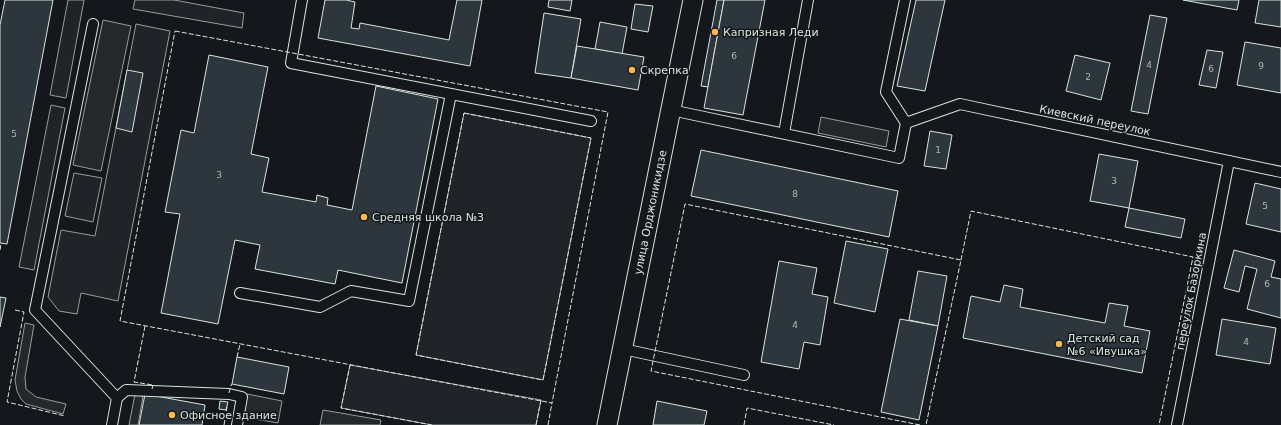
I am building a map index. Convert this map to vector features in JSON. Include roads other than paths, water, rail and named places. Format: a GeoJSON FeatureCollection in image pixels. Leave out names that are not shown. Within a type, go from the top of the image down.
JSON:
{"type":"FeatureCollection","features":[{"type":"Feature","properties":{"kind":"street","name":"улица Орджоникидзе"},"geometry":{"type":"LineString","coordinates":[[607,425],[693,0]]}},
{"type":"Feature","properties":{"kind":"lane"},"geometry":{"type":"LineString","coordinates":[[302,0],[291,63],[591,121]]}},
{"type":"Feature","properties":{"kind":"lane"},"geometry":{"type":"LineString","coordinates":[[784,134],[808,0]]}},
{"type":"Feature","properties":{"kind":"lane"},"geometry":{"type":"LineString","coordinates":[[670,110],[899,158],[906,123],[886,92],[905,0]]}},
{"type":"Feature","properties":{"kind":"lane"},"geometry":{"type":"LineString","coordinates":[[93,24],[35,310],[117,398]]}},
{"type":"Feature","properties":{"kind":"lane"},"geometry":{"type":"LineString","coordinates":[[240,293],[320,307],[351,291],[408,301],[451,94]]}},
{"type":"Feature","properties":{"kind":"lane","name":"Киевский переулок"},"geometry":{"type":"LineString","coordinates":[[906,123],[960,104],[1281,172]]}},
{"type":"Feature","properties":{"kind":"lane","name":"переулок Базоркина"},"geometry":{"type":"LineString","coordinates":[[1177,425],[1229,161]]}},
{"type":"Feature","properties":{"kind":"lane"},"geometry":{"type":"LineString","coordinates":[[623,350],[744,375]]}},
{"type":"Feature","properties":{"kind":"lane"},"geometry":{"type":"LineString","coordinates":[[112,425],[117,398],[126,390],[229,394],[242,397],[237,425]]}},
{"type":"Feature","properties":{"kind":"place","name":"Капризная Леди"},"geometry":{"type":"Point","coordinates":[715,32]}},
{"type":"Feature","properties":{"kind":"place","name":"Скрепка"},"geometry":{"type":"Point","coordinates":[632,70]}},
{"type":"Feature","properties":{"kind":"place","name":"Средняя школа №3"},"geometry":{"type":"Point","coordinates":[364,217]}},
{"type":"Feature","properties":{"kind":"place","name":"Детский сад №6 «Ивушка»"},"geometry":{"type":"Point","coordinates":[1059,344]}},
{"type":"Feature","properties":{"kind":"place","name":"Офисное здание"},"geometry":{"type":"Point","coordinates":[172,415]}}]}
